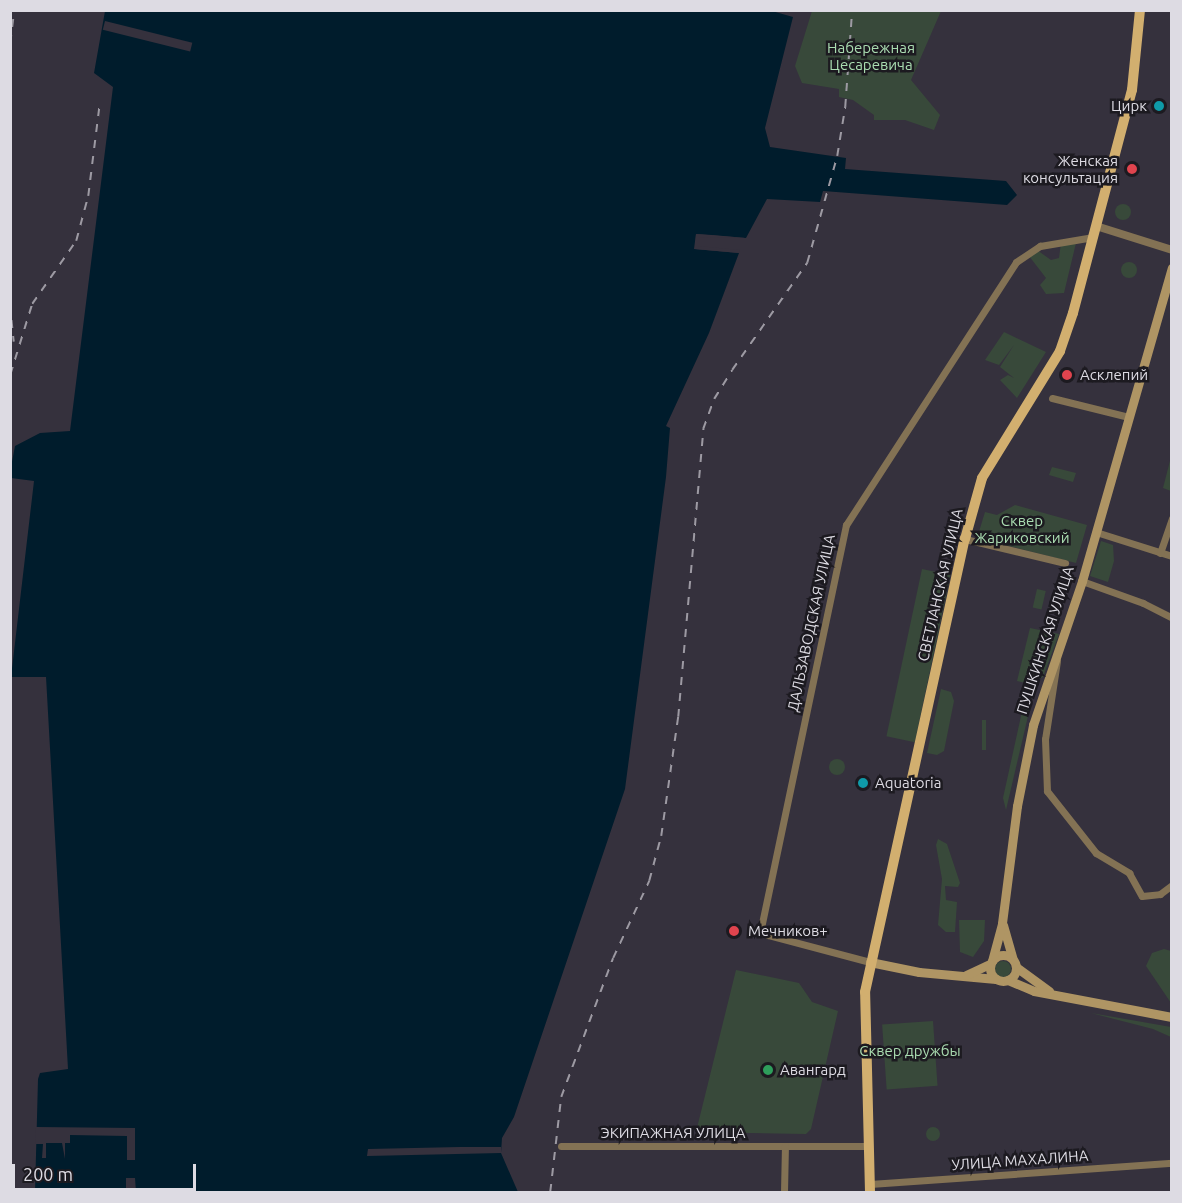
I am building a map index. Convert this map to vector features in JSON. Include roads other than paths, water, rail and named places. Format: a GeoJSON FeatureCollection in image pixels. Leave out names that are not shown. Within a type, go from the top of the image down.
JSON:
{"type":"FeatureCollection","features":[{"type":"Feature","properties":{"kind":"main road","name":"СВЕТЛАНСКАЯ УЛИЦА"},"geometry":{"type":"LineString","coordinates":[[870,1188],[864,1025],[870,962],[965,539],[982,478],[994,453],[1060,351],[1132,90],[1140,10]]}},
{"type":"Feature","properties":{"kind":"main road","name":"ПУШКИНСКАЯ УЛИЦА"},"geometry":{"type":"LineString","coordinates":[[991,962],[1002,923],[1024,765],[1045,685],[1082,581],[1172,268]]}},
{"type":"Feature","properties":{"kind":"main road","name":"ПУШКИНСКАЯ УЛИЦА"},"geometry":{"type":"LineString","coordinates":[[1002,923],[1014,963]]}},
{"type":"Feature","properties":{"kind":"main road"},"geometry":{"type":"LineString","coordinates":[[960,976],[1002,955],[1056,995]]}},
{"type":"Feature","properties":{"kind":"main road"},"geometry":{"type":"LineString","coordinates":[[870,962],[960,976],[1008,980],[1056,995],[1172,1017]]}},
{"type":"Feature","properties":{"kind":"main road"},"geometry":{"type":"LineString","coordinates":[[991,962],[996,979]]}},
{"type":"Feature","properties":{"kind":"main road"},"geometry":{"type":"LineString","coordinates":[[1008,980],[1014,963]]}},
{"type":"Feature","properties":{"kind":"street"},"geometry":{"type":"LineString","coordinates":[[1096,226],[1172,249]]}},
{"type":"Feature","properties":{"kind":"street","name":"ДАЛЬЗАВОДСКАЯ УЛИЦА"},"geometry":{"type":"LineString","coordinates":[[870,962],[768,935],[762,931],[761,924],[828,599],[846,525],[1016,262],[1040,246],[1093,237]]}},
{"type":"Feature","properties":{"kind":"street"},"geometry":{"type":"LineString","coordinates":[[1052,398],[1129,417]]}},
{"type":"Feature","properties":{"kind":"street"},"geometry":{"type":"LineString","coordinates":[[1160,552],[1172,518]]}},
{"type":"Feature","properties":{"kind":"street"},"geometry":{"type":"LineString","coordinates":[[1096,532],[1172,556]]}},
{"type":"Feature","properties":{"kind":"street"},"geometry":{"type":"LineString","coordinates":[[965,539],[1065,563]]}},
{"type":"Feature","properties":{"kind":"street"},"geometry":{"type":"LineString","coordinates":[[1082,581],[1143,603],[1172,618]]}},
{"type":"Feature","properties":{"kind":"street"},"geometry":{"type":"LineString","coordinates":[[1057,655],[1045,740],[1047,791],[1096,853],[1129,873],[1142,896],[1160,894],[1172,885]]}},
{"type":"Feature","properties":{"kind":"street","name":"ЭКИПАЖНАЯ УЛИЦА"},"geometry":{"type":"LineString","coordinates":[[561,1146],[868,1146]]}},
{"type":"Feature","properties":{"kind":"street"},"geometry":{"type":"LineString","coordinates":[[784,1146],[784,1192]]}},
{"type":"Feature","properties":{"kind":"street","name":"УЛИЦА МАХАЛИНА"},"geometry":{"type":"LineString","coordinates":[[870,1188],[1172,1163]]}},
{"type":"Feature","properties":{"kind":"water"},"geometry":{"type":"Polygon","coordinates":[[[105,11],[772,11],[793,17],[765,128],[770,147],[846,158],[845,169],[1006,181],[1017,195],[1007,205],[823,191],[820,202],[767,199],[746,238],[696,234],[695,249],[739,253],[709,333],[666,426],[670,428],[666,477],[625,789],[514,1117],[502,1138],[501,1153],[518,1192],[35,1192],[38,1079],[40,1073],[68,1069],[46,677],[11,677],[34,481],[11,478],[11,467],[15,446],[40,433],[70,431],[113,87],[94,73],[105,11]]]}},
{"type":"Feature","properties":{"kind":"railway"},"geometry":{"type":"LineString","coordinates":[[10,43],[14,10]]}},
{"type":"Feature","properties":{"kind":"railway"},"geometry":{"type":"LineString","coordinates":[[550,1192],[561,1097],[613,958],[649,881],[661,836],[678,717],[703,429],[714,399],[732,370],[807,263],[837,156],[845,107],[852,10]]}},
{"type":"Feature","properties":{"kind":"railway"},"geometry":{"type":"LineString","coordinates":[[10,375],[32,304],[76,241],[88,196],[99,108]]}},
{"type":"Feature","properties":{"kind":"railway"},"geometry":{"type":"LineString","coordinates":[[10,304],[14,342]]}},
{"type":"Feature","properties":{"kind":"place","name":"Цирк"},"geometry":{"type":"Point","coordinates":[1159,106]}},
{"type":"Feature","properties":{"kind":"place","name":"Женская консультация"},"geometry":{"type":"Point","coordinates":[1132,169]}},
{"type":"Feature","properties":{"kind":"place","name":"Асклепий"},"geometry":{"type":"Point","coordinates":[1067,375]}},
{"type":"Feature","properties":{"kind":"place","name":"Aquatoria"},"geometry":{"type":"Point","coordinates":[863,783]}},
{"type":"Feature","properties":{"kind":"place","name":"Мечников+"},"geometry":{"type":"Point","coordinates":[734,931]}},
{"type":"Feature","properties":{"kind":"place","name":"Авангард"},"geometry":{"type":"Point","coordinates":[768,1070]}},
{"type":"Feature","properties":{"kind":"park label","name":"Набережная Цесаревича"},"geometry":{"type":"Point","coordinates":[871,56]}},
{"type":"Feature","properties":{"kind":"park label","name":"Сквер Жариковский"},"geometry":{"type":"Point","coordinates":[1022,528]}},
{"type":"Feature","properties":{"kind":"park label","name":"Сквер дружбы"},"geometry":{"type":"Point","coordinates":[910,1051]}}]}
